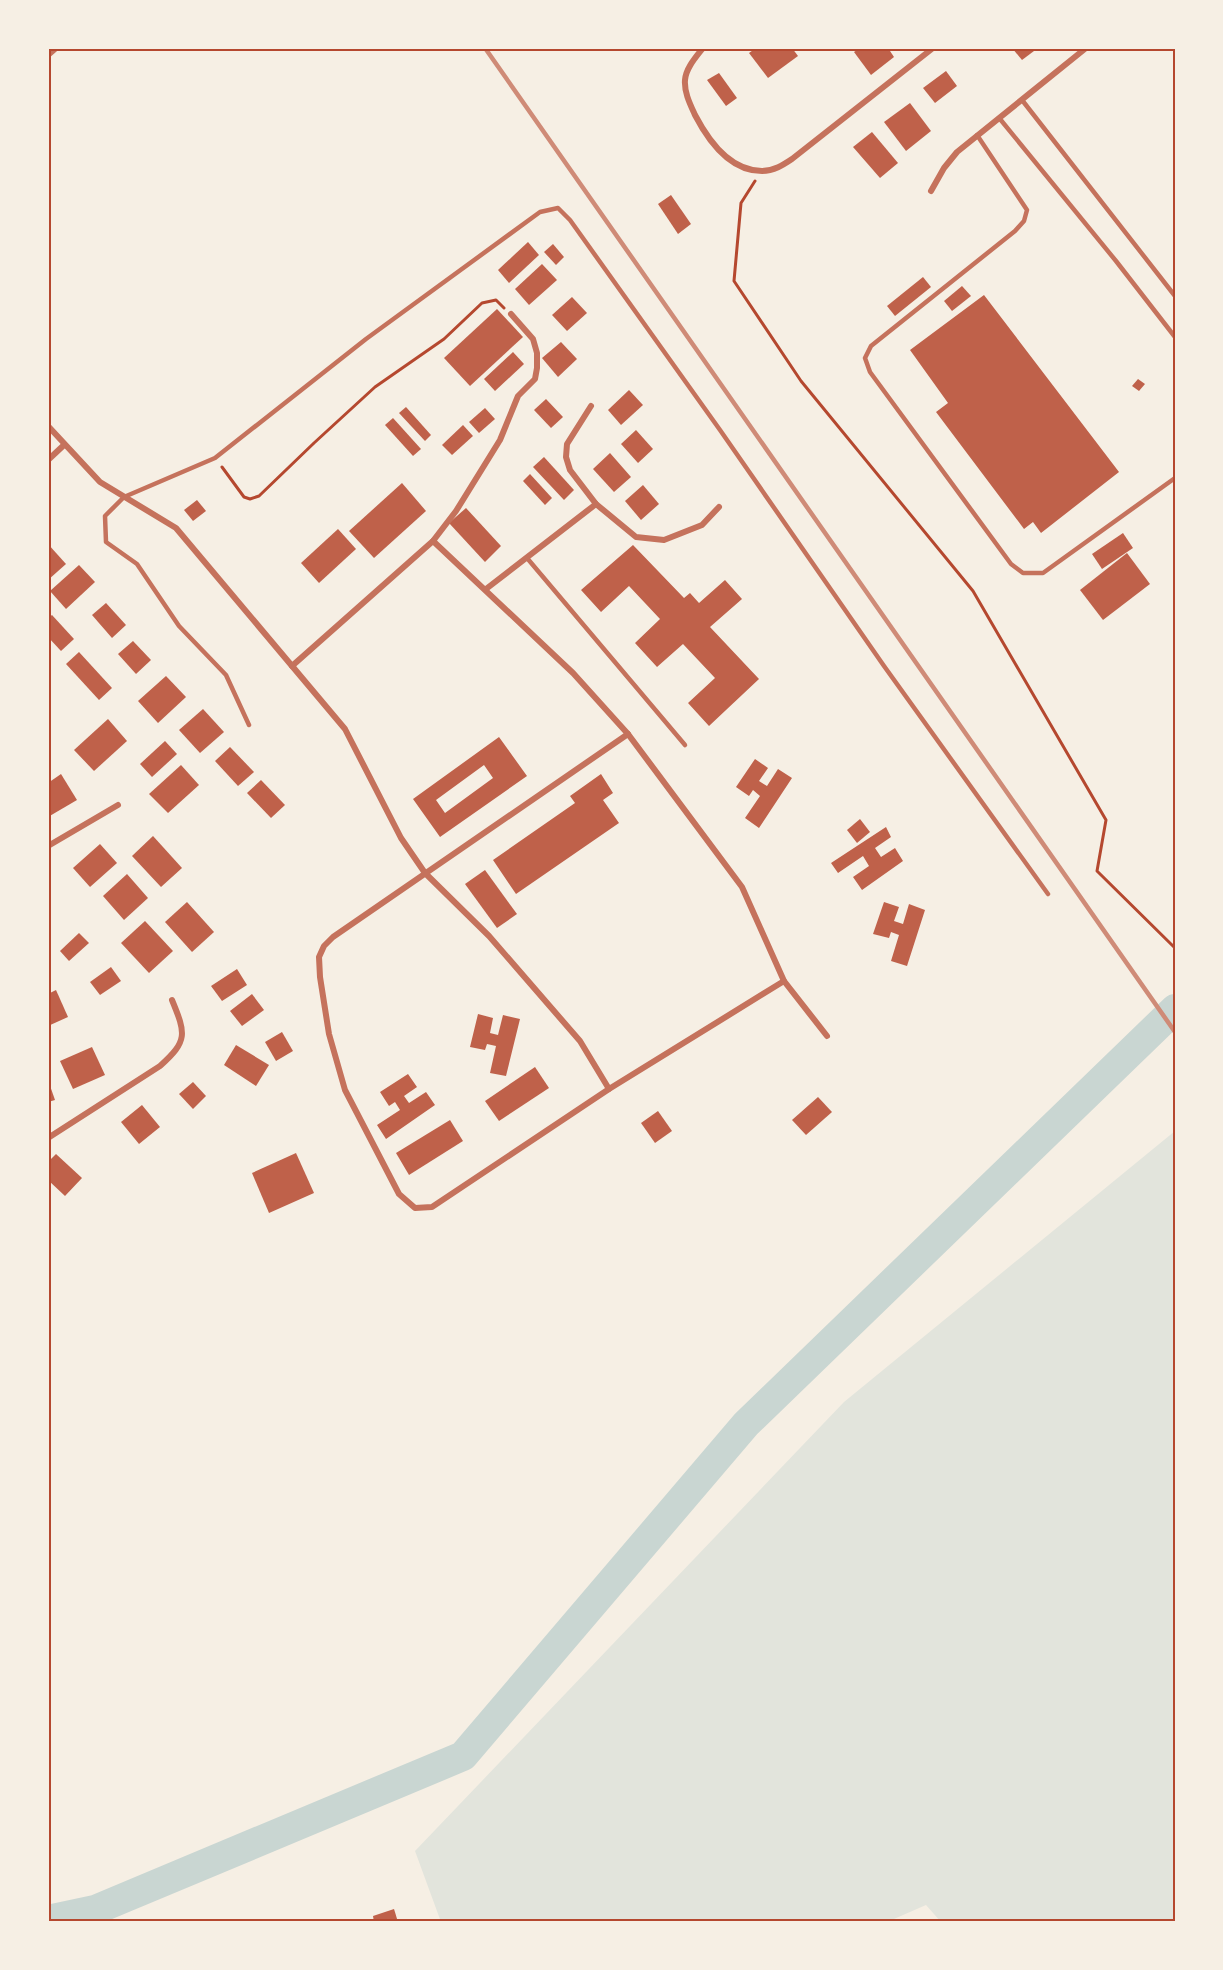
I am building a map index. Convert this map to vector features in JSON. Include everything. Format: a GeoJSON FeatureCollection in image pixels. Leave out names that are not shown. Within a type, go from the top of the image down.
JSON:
{"type":"FeatureCollection","features":[{"type":"Feature","properties":{"kind":"street"},"geometry":{"type":"LineString","coordinates":[[48,55],[56,48]]}},
{"type":"Feature","properties":{"kind":"street"},"geometry":{"type":"LineString","coordinates":[[703,48],[693,61],[685,79],[688,100],[706,135],[721,152],[737,165],[761,171],[776,169],[792,159],[933,48]]}},
{"type":"Feature","properties":{"kind":"street"},"geometry":{"type":"LineString","coordinates":[[931,191],[944,168],[957,153],[1086,48]]}},
{"type":"Feature","properties":{"kind":"street"},"geometry":{"type":"LineString","coordinates":[[292,666],[433,541],[456,511],[500,440],[518,396],[535,379],[537,353],[533,339],[511,314]]}},
{"type":"Feature","properties":{"kind":"street"},"geometry":{"type":"LineString","coordinates":[[591,406],[567,444],[566,457],[570,470],[596,504],[636,537],[664,540],[702,525],[719,507]]}},
{"type":"Feature","properties":{"kind":"street"},"geometry":{"type":"LineString","coordinates":[[48,426],[100,482],[176,528],[345,729],[401,838],[425,873],[489,936],[572,1032],[609,1089]]}},
{"type":"Feature","properties":{"kind":"street"},"geometry":{"type":"LineString","coordinates":[[48,460],[64,445]]}},
{"type":"Feature","properties":{"kind":"street"},"geometry":{"type":"LineString","coordinates":[[486,589],[596,504]]}},
{"type":"Feature","properties":{"kind":"street"},"geometry":{"type":"LineString","coordinates":[[433,541],[573,673],[628,734],[742,887],[784,981],[827,1036]]}},
{"type":"Feature","properties":{"kind":"street"},"geometry":{"type":"LineString","coordinates":[[628,734],[333,937],[324,946],[319,957],[320,977],[329,1034],[345,1090],[399,1194],[415,1208],[432,1207],[609,1089],[784,981]]}},
{"type":"Feature","properties":{"kind":"street"},"geometry":{"type":"LineString","coordinates":[[48,846],[118,805]]}},
{"type":"Feature","properties":{"kind":"street"},"geometry":{"type":"LineString","coordinates":[[48,1138],[160,1066],[176,1052],[183,1038],[181,1021],[172,1000]]}},
{"type":"Feature","properties":{"kind":"lane"},"geometry":{"type":"LineString","coordinates":[[1022,100],[1175,296]]}},
{"type":"Feature","properties":{"kind":"lane"},"geometry":{"type":"LineString","coordinates":[[999,119],[1116,261],[1175,337]]}},
{"type":"Feature","properties":{"kind":"lane"},"geometry":{"type":"LineString","coordinates":[[977,135],[1027,210],[1024,221],[1015,231],[871,346],[865,358],[870,372],[1011,564],[1023,573],[1043,573],[1175,477]]}},
{"type":"Feature","properties":{"kind":"lane"},"geometry":{"type":"LineString","coordinates":[[249,725],[226,675],[179,626],[137,564],[106,542],[105,516],[124,497],[215,458],[366,339],[452,275],[540,212],[558,208],[570,220],[720,430],[884,666],[1048,894]]}},
{"type":"Feature","properties":{"kind":"lane"},"geometry":{"type":"LineString","coordinates":[[527,558],[685,745]]}},
{"type":"Feature","properties":{"kind":"path"},"geometry":{"type":"LineString","coordinates":[[761,171],[741,203],[734,281],[801,381],[973,591],[1106,820],[1097,871],[1175,948]]}},
{"type":"Feature","properties":{"kind":"path"},"geometry":{"type":"LineString","coordinates":[[215,458],[244,497],[250,499],[260,496],[314,442],[375,387],[444,339],[482,303],[496,300],[511,314]]}},
{"type":"Feature","properties":{"kind":"shaded area"},"geometry":{"type":"Polygon","coordinates":[[[1175,1131],[1175,1922],[941,1922],[926,1905],[887,1922],[441,1922],[415,1851],[844,1402],[1175,1131]]]}},
{"type":"Feature","properties":{"kind":"building"},"geometry":{"type":"Polygon","coordinates":[[[756,48],[792,48],[798,56],[768,78],[749,53],[756,48]]]}},
{"type":"Feature","properties":{"kind":"building"},"geometry":{"type":"Polygon","coordinates":[[[860,48],[888,48],[894,57],[871,75],[854,52],[860,48]]]}},
{"type":"Feature","properties":{"kind":"building"},"geometry":{"type":"Polygon","coordinates":[[[1012,48],[1038,48],[1022,60],[1012,48]]]}},
{"type":"Feature","properties":{"kind":"building"},"geometry":{"type":"Polygon","coordinates":[[[946,71],[957,86],[935,103],[923,88],[946,71]]]}},
{"type":"Feature","properties":{"kind":"building"},"geometry":{"type":"Polygon","coordinates":[[[719,73],[737,98],[726,106],[707,80],[719,73]]]}},
{"type":"Feature","properties":{"kind":"building"},"geometry":{"type":"Polygon","coordinates":[[[910,103],[931,131],[906,151],[884,122],[910,103]]]}},
{"type":"Feature","properties":{"kind":"building"},"geometry":{"type":"Polygon","coordinates":[[[872,132],[898,163],[880,178],[853,147],[872,132]]]}},
{"type":"Feature","properties":{"kind":"building"},"geometry":{"type":"Polygon","coordinates":[[[671,195],[691,224],[678,234],[658,204],[671,195]]]}},
{"type":"Feature","properties":{"kind":"building"},"geometry":{"type":"Polygon","coordinates":[[[528,242],[539,255],[509,283],[498,270],[528,242]]]}},
{"type":"Feature","properties":{"kind":"building"},"geometry":{"type":"Polygon","coordinates":[[[553,244],[564,257],[556,265],[544,252],[553,244]]]}},
{"type":"Feature","properties":{"kind":"building"},"geometry":{"type":"Polygon","coordinates":[[[542,264],[557,280],[529,305],[515,289],[542,264]]]}},
{"type":"Feature","properties":{"kind":"building"},"geometry":{"type":"Polygon","coordinates":[[[923,277],[931,287],[895,316],[887,306],[923,277]]]}},
{"type":"Feature","properties":{"kind":"building"},"geometry":{"type":"Polygon","coordinates":[[[962,286],[971,296],[952,311],[944,301],[962,286]]]}},
{"type":"Feature","properties":{"kind":"building"},"geometry":{"type":"Polygon","coordinates":[[[984,295],[1119,472],[1041,533],[1033,522],[1024,529],[936,412],[948,403],[910,350],[984,295]]]}},
{"type":"Feature","properties":{"kind":"building"},"geometry":{"type":"Polygon","coordinates":[[[572,297],[587,313],[567,331],[552,315],[572,297]]]}},
{"type":"Feature","properties":{"kind":"building"},"geometry":{"type":"Polygon","coordinates":[[[497,309],[523,337],[470,386],[444,358],[497,309]]]}},
{"type":"Feature","properties":{"kind":"building"},"geometry":{"type":"Polygon","coordinates":[[[561,342],[577,359],[558,377],[542,358],[561,342]]]}},
{"type":"Feature","properties":{"kind":"building"},"geometry":{"type":"Polygon","coordinates":[[[513,352],[524,364],[495,391],[484,379],[513,352]]]}},
{"type":"Feature","properties":{"kind":"building"},"geometry":{"type":"Polygon","coordinates":[[[1138,379],[1145,384],[1139,391],[1132,386],[1138,379]]]}},
{"type":"Feature","properties":{"kind":"building"},"geometry":{"type":"Polygon","coordinates":[[[629,390],[643,405],[621,425],[608,410],[629,390]]]}},
{"type":"Feature","properties":{"kind":"building"},"geometry":{"type":"Polygon","coordinates":[[[546,399],[563,417],[551,428],[534,410],[546,399]]]}},
{"type":"Feature","properties":{"kind":"building"},"geometry":{"type":"Polygon","coordinates":[[[406,407],[431,435],[425,441],[399,413],[406,407]]]}},
{"type":"Feature","properties":{"kind":"building"},"geometry":{"type":"Polygon","coordinates":[[[485,408],[495,419],[479,433],[469,422],[485,408]]]}},
{"type":"Feature","properties":{"kind":"building"},"geometry":{"type":"Polygon","coordinates":[[[393,418],[421,449],[413,456],[385,425],[393,418]]]}},
{"type":"Feature","properties":{"kind":"building"},"geometry":{"type":"Polygon","coordinates":[[[463,425],[473,436],[452,455],[442,445],[463,425]]]}},
{"type":"Feature","properties":{"kind":"building"},"geometry":{"type":"Polygon","coordinates":[[[636,430],[653,449],[638,463],[621,444],[636,430]]]}},
{"type":"Feature","properties":{"kind":"building"},"geometry":{"type":"Polygon","coordinates":[[[610,453],[631,477],[614,492],[593,469],[610,453]]]}},
{"type":"Feature","properties":{"kind":"building"},"geometry":{"type":"Polygon","coordinates":[[[544,457],[574,490],[564,500],[533,467],[544,457]]]}},
{"type":"Feature","properties":{"kind":"building"},"geometry":{"type":"Polygon","coordinates":[[[530,474],[552,498],[545,505],[523,481],[530,474]]]}},
{"type":"Feature","properties":{"kind":"building"},"geometry":{"type":"Polygon","coordinates":[[[402,483],[426,511],[374,558],[349,531],[402,483]]]}},
{"type":"Feature","properties":{"kind":"building"},"geometry":{"type":"Polygon","coordinates":[[[643,485],[659,504],[641,520],[625,501],[643,485]]]}},
{"type":"Feature","properties":{"kind":"building"},"geometry":{"type":"Polygon","coordinates":[[[197,500],[206,511],[193,521],[184,510],[197,500]]]}},
{"type":"Feature","properties":{"kind":"building"},"geometry":{"type":"Polygon","coordinates":[[[466,508],[501,546],[485,562],[449,523],[466,508]]]}},
{"type":"Feature","properties":{"kind":"building"},"geometry":{"type":"Polygon","coordinates":[[[338,529],[356,549],[319,583],[301,563],[338,529]]]}},
{"type":"Feature","properties":{"kind":"building"},"geometry":{"type":"Polygon","coordinates":[[[1123,533],[1133,548],[1102,569],[1092,554],[1123,533]]]}},
{"type":"Feature","properties":{"kind":"building"},"geometry":{"type":"Polygon","coordinates":[[[48,544],[66,564],[48,580],[48,544]]]}},
{"type":"Feature","properties":{"kind":"building"},"geometry":{"type":"Polygon","coordinates":[[[633,545],[684,598],[690,593],[699,603],[725,580],[742,599],[710,627],[759,679],[709,726],[688,703],[715,678],[683,644],[657,667],[635,643],[660,619],[629,586],[601,612],[581,590],[633,545]]]}},
{"type":"Feature","properties":{"kind":"building"},"geometry":{"type":"Polygon","coordinates":[[[1127,553],[1150,584],[1103,620],[1080,590],[1127,553]]]}},
{"type":"Feature","properties":{"kind":"building"},"geometry":{"type":"Polygon","coordinates":[[[79,565],[95,582],[66,609],[50,591],[79,565]]]}},
{"type":"Feature","properties":{"kind":"building"},"geometry":{"type":"Polygon","coordinates":[[[106,603],[126,625],[112,638],[92,615],[106,603]]]}},
{"type":"Feature","properties":{"kind":"building"},"geometry":{"type":"Polygon","coordinates":[[[52,615],[74,639],[61,651],[48,637],[48,618],[52,615]]]}},
{"type":"Feature","properties":{"kind":"building"},"geometry":{"type":"Polygon","coordinates":[[[133,641],[151,660],[136,674],[118,654],[133,641]]]}},
{"type":"Feature","properties":{"kind":"building"},"geometry":{"type":"Polygon","coordinates":[[[79,652],[112,688],[99,700],[66,664],[79,652]]]}},
{"type":"Feature","properties":{"kind":"building"},"geometry":{"type":"Polygon","coordinates":[[[166,676],[186,697],[158,723],[138,701],[166,676]]]}},
{"type":"Feature","properties":{"kind":"building"},"geometry":{"type":"Polygon","coordinates":[[[203,709],[224,732],[200,753],[179,730],[203,709]]]}},
{"type":"Feature","properties":{"kind":"building"},"geometry":{"type":"Polygon","coordinates":[[[108,719],[127,741],[94,771],[74,750],[108,719]]]}},
{"type":"Feature","properties":{"kind":"building"},"geometry":{"type":"Polygon","coordinates":[[[499,737],[527,776],[440,837],[413,799],[499,737]],[[484,765],[436,800],[445,813],[493,778],[484,765]]]}},
{"type":"Feature","properties":{"kind":"building"},"geometry":{"type":"Polygon","coordinates":[[[165,741],[177,754],[152,777],[140,764],[165,741]]]}},
{"type":"Feature","properties":{"kind":"building"},"geometry":{"type":"Polygon","coordinates":[[[230,747],[254,772],[238,786],[215,761],[230,747]]]}},
{"type":"Feature","properties":{"kind":"building"},"geometry":{"type":"Polygon","coordinates":[[[755,759],[768,768],[759,781],[767,786],[778,769],[792,778],[759,828],[745,818],[760,796],[753,790],[749,796],[736,787],[755,759]]]}},
{"type":"Feature","properties":{"kind":"building"},"geometry":{"type":"Polygon","coordinates":[[[181,765],[199,785],[168,813],[149,794],[181,765]]]}},
{"type":"Feature","properties":{"kind":"building"},"geometry":{"type":"Polygon","coordinates":[[[61,774],[77,800],[48,817],[48,783],[61,774]]]}},
{"type":"Feature","properties":{"kind":"building"},"geometry":{"type":"Polygon","coordinates":[[[601,774],[613,793],[603,800],[619,823],[516,894],[493,860],[575,803],[570,796],[601,774]]]}},
{"type":"Feature","properties":{"kind":"building"},"geometry":{"type":"Polygon","coordinates":[[[261,780],[285,805],[271,818],[247,793],[261,780]]]}},
{"type":"Feature","properties":{"kind":"building"},"geometry":{"type":"Polygon","coordinates":[[[860,819],[870,832],[857,843],[847,830],[860,819]]]}},
{"type":"Feature","properties":{"kind":"building"},"geometry":{"type":"Polygon","coordinates":[[[886,827],[891,837],[875,848],[881,857],[895,848],[903,861],[862,890],[853,877],[869,866],[863,856],[838,873],[831,863],[886,827]]]}},
{"type":"Feature","properties":{"kind":"building"},"geometry":{"type":"Polygon","coordinates":[[[153,836],[182,868],[161,887],[132,856],[153,836]]]}},
{"type":"Feature","properties":{"kind":"building"},"geometry":{"type":"Polygon","coordinates":[[[100,844],[117,863],[90,887],[73,868],[100,844]]]}},
{"type":"Feature","properties":{"kind":"building"},"geometry":{"type":"Polygon","coordinates":[[[485,870],[517,914],[497,928],[465,884],[485,870]]]}},
{"type":"Feature","properties":{"kind":"building"},"geometry":{"type":"Polygon","coordinates":[[[127,874],[148,898],[124,920],[103,896],[127,874]]]}},
{"type":"Feature","properties":{"kind":"building"},"geometry":{"type":"Polygon","coordinates":[[[187,902],[214,932],[192,952],[165,922],[187,902]]]}},
{"type":"Feature","properties":{"kind":"building"},"geometry":{"type":"Polygon","coordinates":[[[884,902],[899,907],[894,921],[903,924],[909,904],[925,910],[907,966],[891,961],[899,935],[891,932],[889,938],[873,934],[884,902]]]}},
{"type":"Feature","properties":{"kind":"building"},"geometry":{"type":"Polygon","coordinates":[[[145,921],[173,951],[149,973],[121,943],[145,921]]]}},
{"type":"Feature","properties":{"kind":"building"},"geometry":{"type":"Polygon","coordinates":[[[79,933],[89,943],[69,961],[60,951],[79,933]]]}},
{"type":"Feature","properties":{"kind":"building"},"geometry":{"type":"Polygon","coordinates":[[[111,967],[121,981],[100,995],[90,982],[111,967]]]}},
{"type":"Feature","properties":{"kind":"building"},"geometry":{"type":"Polygon","coordinates":[[[237,969],[247,985],[222,1001],[211,986],[237,969]]]}},
{"type":"Feature","properties":{"kind":"building"},"geometry":{"type":"Polygon","coordinates":[[[56,990],[68,1017],[48,1026],[48,994],[56,990]]]}},
{"type":"Feature","properties":{"kind":"building"},"geometry":{"type":"Polygon","coordinates":[[[252,994],[264,1010],[242,1026],[230,1011],[252,994]]]}},
{"type":"Feature","properties":{"kind":"building"},"geometry":{"type":"Polygon","coordinates":[[[478,1014],[493,1018],[490,1033],[498,1035],[503,1015],[520,1019],[506,1076],[490,1073],[496,1046],[487,1044],[485,1050],[470,1047],[478,1014]]]}},
{"type":"Feature","properties":{"kind":"building"},"geometry":{"type":"Polygon","coordinates":[[[282,1032],[293,1051],[276,1061],[265,1042],[282,1032]]]}},
{"type":"Feature","properties":{"kind":"building"},"geometry":{"type":"Polygon","coordinates":[[[236,1045],[269,1065],[256,1086],[224,1065],[236,1045]]]}},
{"type":"Feature","properties":{"kind":"building"},"geometry":{"type":"Polygon","coordinates":[[[92,1047],[105,1075],[73,1089],[60,1061],[92,1047]]]}},
{"type":"Feature","properties":{"kind":"building"},"geometry":{"type":"Polygon","coordinates":[[[535,1067],[549,1088],[499,1121],[485,1101],[535,1067]]]}},
{"type":"Feature","properties":{"kind":"building"},"geometry":{"type":"Polygon","coordinates":[[[408,1074],[417,1087],[404,1096],[409,1103],[426,1092],[435,1105],[386,1139],[377,1125],[400,1110],[395,1102],[389,1106],[380,1092],[408,1074]]]}},
{"type":"Feature","properties":{"kind":"building"},"geometry":{"type":"Polygon","coordinates":[[[48,1080],[55,1100],[48,1102],[48,1080]]]}},
{"type":"Feature","properties":{"kind":"building"},"geometry":{"type":"Polygon","coordinates":[[[193,1082],[206,1096],[193,1109],[179,1094],[193,1082]]]}},
{"type":"Feature","properties":{"kind":"building"},"geometry":{"type":"Polygon","coordinates":[[[818,1097],[832,1112],[806,1135],[792,1120],[818,1097]]]}},
{"type":"Feature","properties":{"kind":"building"},"geometry":{"type":"Polygon","coordinates":[[[142,1105],[160,1127],[139,1144],[121,1122],[142,1105]]]}},
{"type":"Feature","properties":{"kind":"building"},"geometry":{"type":"Polygon","coordinates":[[[658,1111],[672,1131],[655,1143],[641,1123],[658,1111]]]}},
{"type":"Feature","properties":{"kind":"building"},"geometry":{"type":"Polygon","coordinates":[[[450,1120],[463,1141],[409,1175],[396,1153],[450,1120]]]}},
{"type":"Feature","properties":{"kind":"building"},"geometry":{"type":"Polygon","coordinates":[[[296,1153],[314,1193],[269,1213],[252,1173],[296,1153]]]}},
{"type":"Feature","properties":{"kind":"building"},"geometry":{"type":"Polygon","coordinates":[[[56,1154],[82,1178],[65,1196],[48,1180],[48,1162],[56,1154]]]}},
{"type":"Feature","properties":{"kind":"building"},"geometry":{"type":"Polygon","coordinates":[[[394,1909],[398,1922],[374,1922],[373,1916],[394,1909]]]}},
{"type":"Feature","properties":{"kind":"waterway"},"geometry":{"type":"LineString","coordinates":[[48,1920],[95,1910],[463,1756],[746,1424],[1175,1009]]}},
{"type":"Feature","properties":{"kind":"railway"},"geometry":{"type":"LineString","coordinates":[[485,48],[1175,1032]]}}]}
